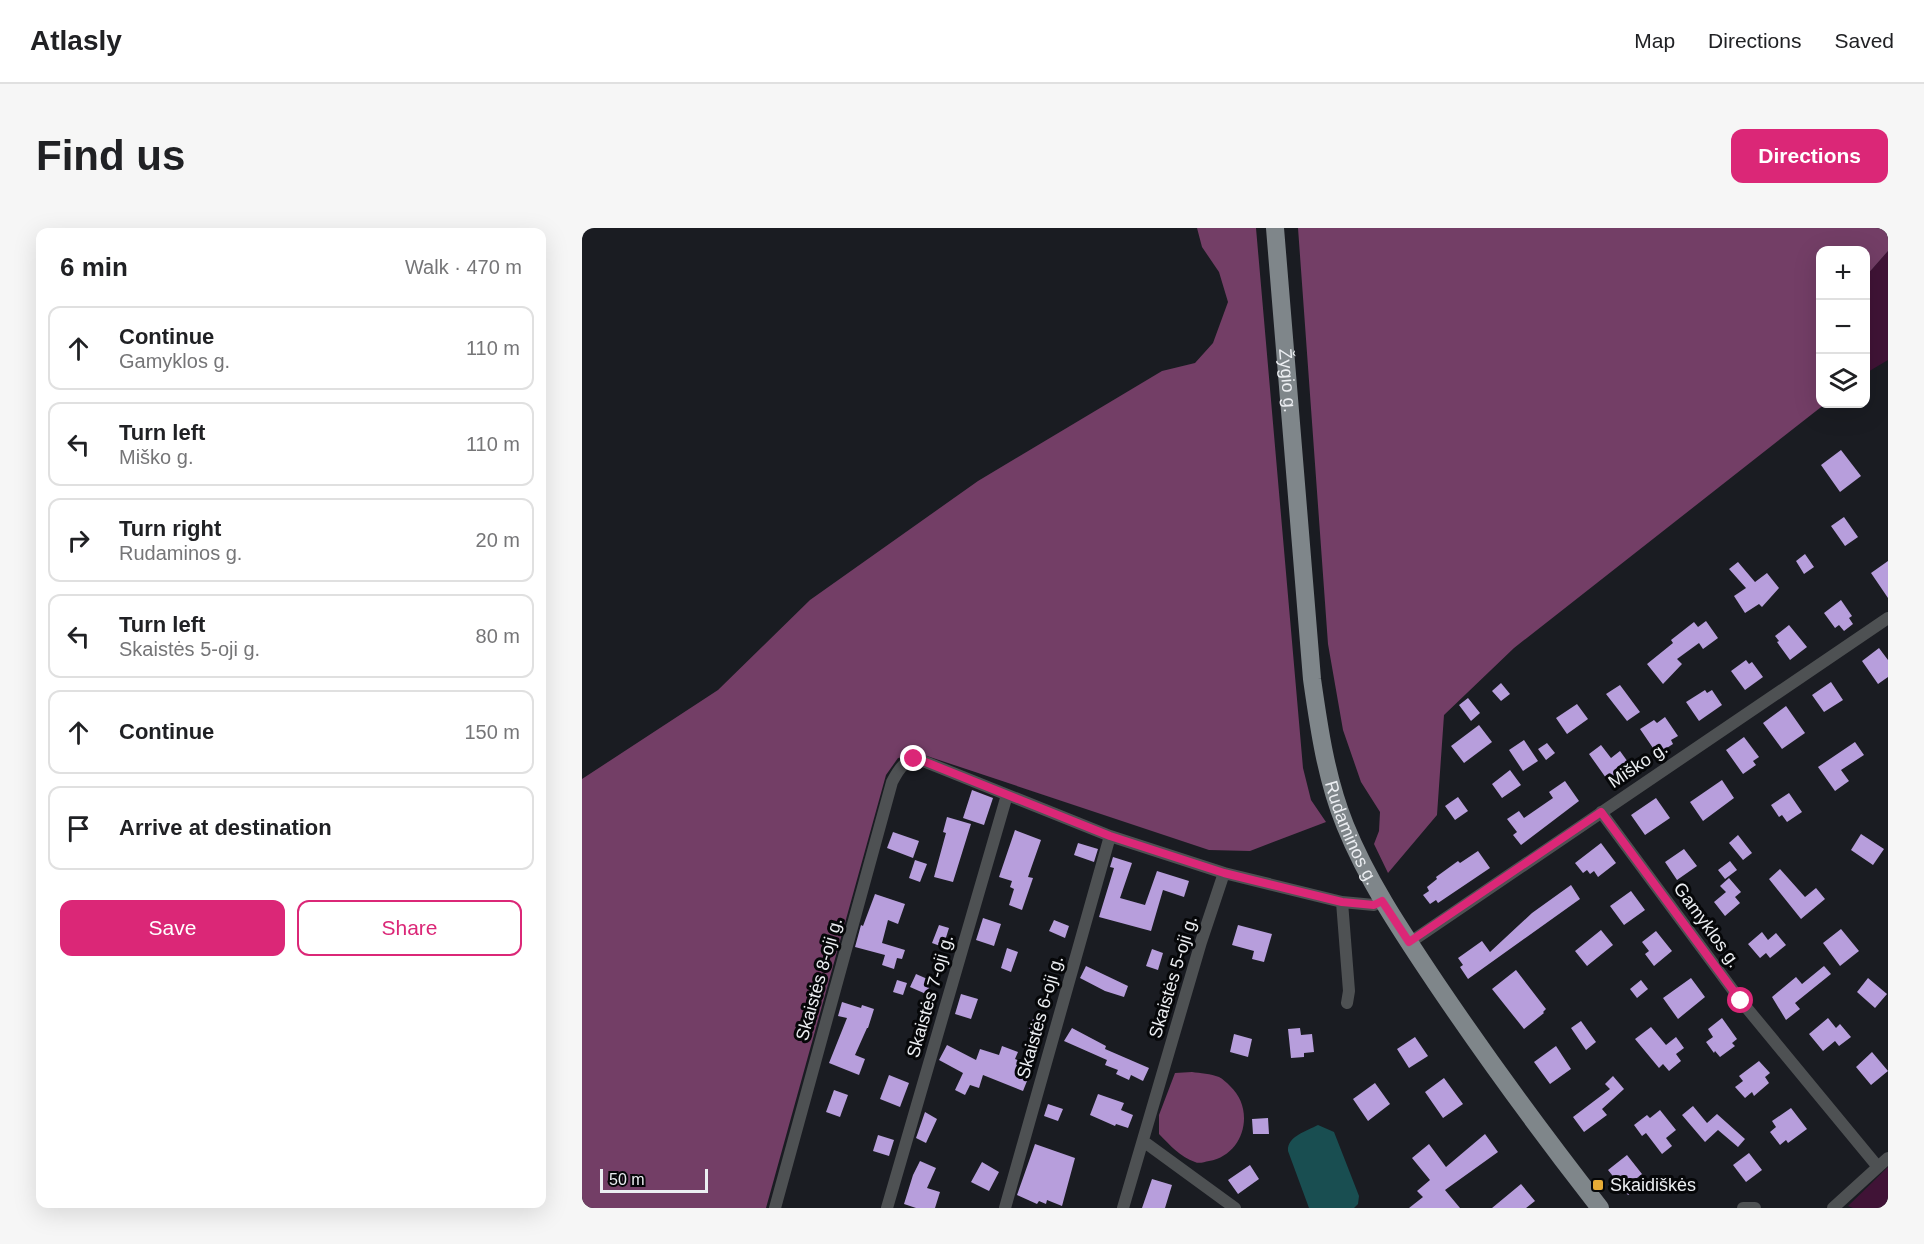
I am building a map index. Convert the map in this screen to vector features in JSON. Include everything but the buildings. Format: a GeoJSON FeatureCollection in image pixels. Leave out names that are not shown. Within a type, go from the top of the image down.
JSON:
{"type":"FeatureCollection","features":[{"type":"Feature","properties":{"kind":"main road","name":"Žygio g."},"geometry":{"type":"LineString","coordinates":[[1275,228],[1300,532]]}},
{"type":"Feature","properties":{"kind":"main road","name":"Rudaminos g."},"geometry":{"type":"LineString","coordinates":[[1300,532],[1312,679],[1322,745],[1329,777],[1345,826],[1382,901],[1409,942],[1498,1075],[1600,1208]]}},
{"type":"Feature","properties":{"kind":"street","name":"Miško g."},"geometry":{"type":"LineString","coordinates":[[1409,942],[1888,618]]}},
{"type":"Feature","properties":{"kind":"street","name":"Skaistės 8-oji g."},"geometry":{"type":"LineString","coordinates":[[774,1208],[892,782],[904,763],[914,759],[1007,795]]}},
{"type":"Feature","properties":{"kind":"street"},"geometry":{"type":"LineString","coordinates":[[1007,795],[1110,836],[1224,873],[1342,902],[1374,905],[1382,901]]}},
{"type":"Feature","properties":{"kind":"street","name":"Skaistės 7-oji g."},"geometry":{"type":"LineString","coordinates":[[887,1208],[1007,795]]}},
{"type":"Feature","properties":{"kind":"street","name":"Gamyklos g."},"geometry":{"type":"LineString","coordinates":[[1601,812],[1741,1001],[1878,1167]]}},
{"type":"Feature","properties":{"kind":"street","name":"Skaistės 6-oji g."},"geometry":{"type":"LineString","coordinates":[[1005,1208],[1110,836]]}},
{"type":"Feature","properties":{"kind":"street","name":"Skaistės 5-oji g."},"geometry":{"type":"LineString","coordinates":[[1123,1208],[1201,942],[1224,873]]}},
{"type":"Feature","properties":{"kind":"street"},"geometry":{"type":"LineString","coordinates":[[1342,902],[1349,991],[1347,1003]]}},
{"type":"Feature","properties":{"kind":"street"},"geometry":{"type":"LineString","coordinates":[[1143,1140],[1235,1208]]}},
{"type":"Feature","properties":{"kind":"street"},"geometry":{"type":"LineString","coordinates":[[1833,1208],[1888,1158]]}},
{"type":"Feature","properties":{"kind":"street"},"geometry":{"type":"LineString","coordinates":[[1743,1208],[1755,1208]]}},
{"type":"Feature","properties":{"kind":"shaded area"},"geometry":{"type":"Polygon","coordinates":[[[1197,228],[1256,228],[1303,768],[1311,800],[1326,822],[1250,851],[1209,850],[921,754],[898,758],[886,775],[766,1208],[582,1208],[582,779],[718,690],[810,600],[978,481],[1162,371],[1195,363],[1213,343],[1228,302],[1219,272],[1202,247],[1197,228]]]}},
{"type":"Feature","properties":{"kind":"shaded area"},"geometry":{"type":"Polygon","coordinates":[[[1298,228],[1888,228],[1888,251],[1870,271],[1870,246],[1816,246],[1816,408],[1820,408],[1514,648],[1444,715],[1437,815],[1388,873],[1374,844],[1379,831],[1380,812],[1361,782],[1343,730],[1328,644],[1298,228]]]}},
{"type":"Feature","properties":{"kind":"shaded area"},"geometry":{"type":"Polygon","coordinates":[[[1888,251],[1888,360],[1870,371],[1870,300],[1870,271],[1888,251]]]}},
{"type":"Feature","properties":{"kind":"shaded area"},"geometry":{"type":"Polygon","coordinates":[[[1192,1072],[1216,1076],[1226,1082],[1238,1096],[1243,1107],[1244,1119],[1238,1141],[1221,1157],[1200,1163],[1180,1154],[1159,1134],[1159,1115],[1175,1073],[1192,1072]]]}},
{"type":"Feature","properties":{"kind":"shaded area"},"geometry":{"type":"Polygon","coordinates":[[[1888,1167],[1888,1208],[1848,1206],[1888,1167]]]}},
{"type":"Feature","properties":{"kind":"water"},"geometry":{"type":"Polygon","coordinates":[[[1318,1125],[1334,1132],[1359,1196],[1358,1204],[1354,1208],[1309,1208],[1288,1151],[1294,1138],[1318,1125]]]}},
{"type":"Feature","properties":{"kind":"place","name":"Skaidiškės"},"geometry":{"type":"Point","coordinates":[1598,1185]}},
{"type":"Feature","properties":{"kind":"route"},"geometry":{"type":"LineString","coordinates":[[914,759],[1110,836],[1224,873],[1342,902],[1374,905],[1382,901],[1409,942],[1601,812],[1741,1001]]}}]}
